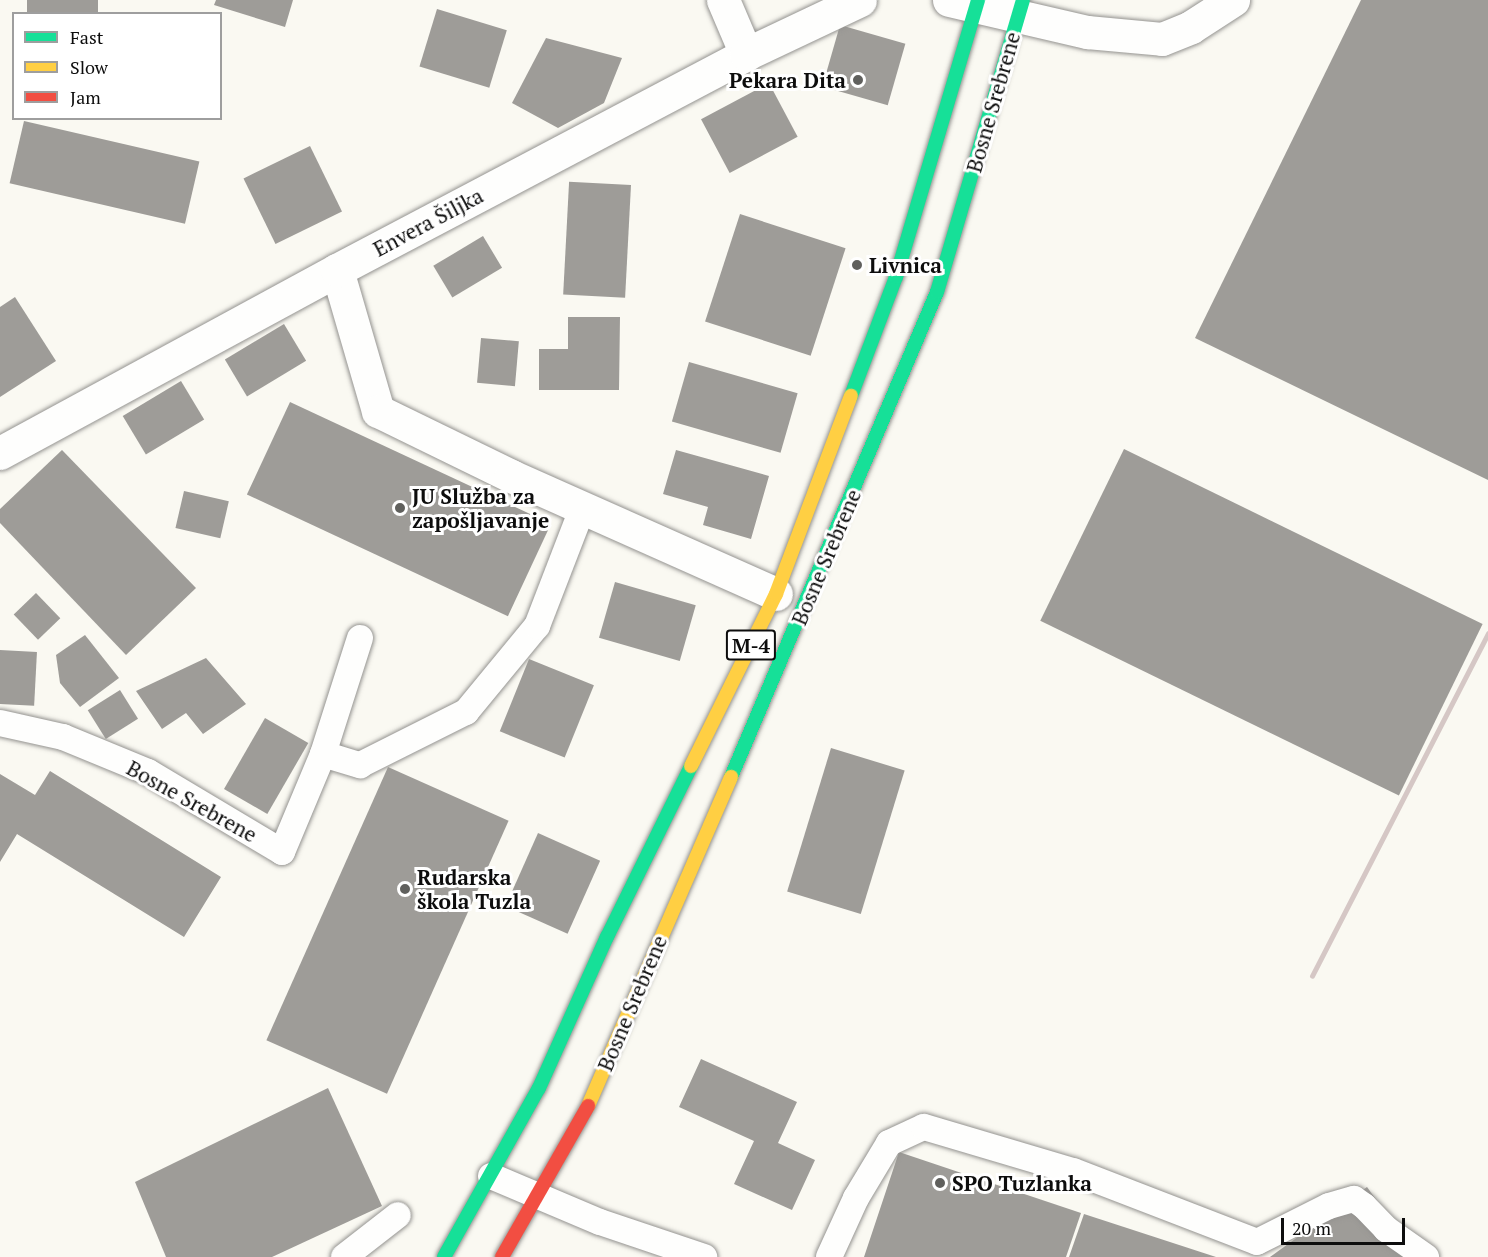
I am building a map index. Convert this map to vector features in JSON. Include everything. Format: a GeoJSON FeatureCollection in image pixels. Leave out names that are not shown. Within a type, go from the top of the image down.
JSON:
{"type":"FeatureCollection","features":[{"type":"Feature","properties":{"kind":"main road","name":"Bosne Srebrene"},"geometry":{"type":"LineString","coordinates":[[444,1257],[539,1088],[607,937],[776,594],[896,277],[968,2]]}},
{"type":"Feature","properties":{"kind":"main road","name":"Bosne Srebrene"},"geometry":{"type":"LineString","coordinates":[[502,1257],[582,1120],[795,631],[937,292],[1020,9]]}},
{"type":"Feature","properties":{"kind":"street"},"geometry":{"type":"LineString","coordinates":[[723,0],[746,54]]}},
{"type":"Feature","properties":{"kind":"street","name":"Envera Šiljka"},"geometry":{"type":"LineString","coordinates":[[0,453],[337,270],[746,54],[860,0]]}},
{"type":"Feature","properties":{"kind":"street"},"geometry":{"type":"LineString","coordinates":[[968,2],[1020,9],[1087,32],[1162,39],[1191,27],[1233,0]]}},
{"type":"Feature","properties":{"kind":"street","name":"Bosne Srebrene"},"geometry":{"type":"LineString","coordinates":[[337,270],[378,411],[449,447],[776,594]]}},
{"type":"Feature","properties":{"kind":"lane"},"geometry":{"type":"LineString","coordinates":[[323,754],[360,765],[466,712],[537,626],[583,507]]}},
{"type":"Feature","properties":{"kind":"lane","name":"Bosne Srebrene"},"geometry":{"type":"LineString","coordinates":[[0,723],[63,737],[148,772],[282,852],[323,754],[360,638]]}},
{"type":"Feature","properties":{"kind":"lane"},"geometry":{"type":"LineString","coordinates":[[829,1257],[856,1198],[889,1143],[924,1127],[1073,1171],[1257,1242],[1329,1206],[1354,1199],[1386,1229],[1426,1257]]}},
{"type":"Feature","properties":{"kind":"lane"},"geometry":{"type":"LineString","coordinates":[[491,1176],[600,1222],[704,1257]]}},
{"type":"Feature","properties":{"kind":"lane"},"geometry":{"type":"LineString","coordinates":[[344,1257],[398,1215]]}},
{"type":"Feature","properties":{"kind":"building"},"geometry":{"type":"Polygon","coordinates":[[[27,0],[98,0],[98,12],[27,12],[27,0]]]}},
{"type":"Feature","properties":{"kind":"building"},"geometry":{"type":"Polygon","coordinates":[[[216,0],[293,0],[285,27],[214,5],[216,0]]]}},
{"type":"Feature","properties":{"kind":"building"},"geometry":{"type":"Polygon","coordinates":[[[1361,0],[1488,0],[1488,480],[1195,338],[1361,0]]]}},
{"type":"Feature","properties":{"kind":"building"},"geometry":{"type":"Polygon","coordinates":[[[437,9],[507,30],[489,88],[419,66],[437,9]]]}},
{"type":"Feature","properties":{"kind":"building"},"geometry":{"type":"Polygon","coordinates":[[[840,25],[905,44],[888,105],[822,87],[840,25]]]}},
{"type":"Feature","properties":{"kind":"building"},"geometry":{"type":"Polygon","coordinates":[[[546,38],[622,58],[604,103],[558,128],[512,103],[546,38]]]}},
{"type":"Feature","properties":{"kind":"building"},"geometry":{"type":"Polygon","coordinates":[[[769,83],[798,137],[730,173],[701,119],[769,83]]]}},
{"type":"Feature","properties":{"kind":"building"},"geometry":{"type":"Polygon","coordinates":[[[24,121],[199,161],[185,224],[10,183],[24,121]]]}},
{"type":"Feature","properties":{"kind":"building"},"geometry":{"type":"Polygon","coordinates":[[[310,146],[342,212],[275,244],[243,178],[310,146]]]}},
{"type":"Feature","properties":{"kind":"building"},"geometry":{"type":"Polygon","coordinates":[[[569,182],[631,185],[625,298],[563,295],[569,182]]]}},
{"type":"Feature","properties":{"kind":"building"},"geometry":{"type":"Polygon","coordinates":[[[740,214],[846,248],[811,356],[705,321],[740,214]]]}},
{"type":"Feature","properties":{"kind":"building"},"geometry":{"type":"Polygon","coordinates":[[[483,236],[502,268],[452,298],[433,266],[483,236]]]}},
{"type":"Feature","properties":{"kind":"building"},"geometry":{"type":"Polygon","coordinates":[[[15,297],[56,361],[0,397],[0,307],[15,297]]]}},
{"type":"Feature","properties":{"kind":"building"},"geometry":{"type":"Polygon","coordinates":[[[568,317],[620,317],[619,390],[539,390],[539,349],[568,349],[568,317]]]}},
{"type":"Feature","properties":{"kind":"building"},"geometry":{"type":"Polygon","coordinates":[[[284,324],[306,361],[247,396],[225,360],[284,324]]]}},
{"type":"Feature","properties":{"kind":"building"},"geometry":{"type":"Polygon","coordinates":[[[481,338],[519,341],[515,386],[477,383],[481,338]]]}},
{"type":"Feature","properties":{"kind":"building"},"geometry":{"type":"Polygon","coordinates":[[[689,362],[798,393],[781,453],[672,422],[689,362]]]}},
{"type":"Feature","properties":{"kind":"building"},"geometry":{"type":"Polygon","coordinates":[[[181,381],[204,420],[146,455],[123,416],[181,381]]]}},
{"type":"Feature","properties":{"kind":"building","name":"JU Služba za zapošljavanje"},"geometry":{"type":"Polygon","coordinates":[[[290,402],[551,524],[508,616],[247,494],[290,402]]]}},
{"type":"Feature","properties":{"kind":"building"},"geometry":{"type":"Polygon","coordinates":[[[1124,449],[1483,624],[1399,796],[1040,621],[1124,449]]]}},
{"type":"Feature","properties":{"kind":"building"},"geometry":{"type":"Polygon","coordinates":[[[62,450],[196,588],[126,655],[0,523],[0,509],[62,450]]]}},
{"type":"Feature","properties":{"kind":"building"},"geometry":{"type":"Polygon","coordinates":[[[676,450],[769,476],[751,539],[703,525],[708,507],[663,494],[676,450]]]}},
{"type":"Feature","properties":{"kind":"building"},"geometry":{"type":"Polygon","coordinates":[[[184,491],[229,501],[220,538],[175,528],[184,491]]]}},
{"type":"Feature","properties":{"kind":"building"},"geometry":{"type":"Polygon","coordinates":[[[615,582],[696,605],[680,661],[599,638],[615,582]]]}},
{"type":"Feature","properties":{"kind":"building"},"geometry":{"type":"Polygon","coordinates":[[[36,593],[60,618],[38,640],[14,615],[36,593]]]}},
{"type":"Feature","properties":{"kind":"building"},"geometry":{"type":"Polygon","coordinates":[[[85,635],[119,678],[80,707],[60,683],[56,655],[85,635]]]}},
{"type":"Feature","properties":{"kind":"building"},"geometry":{"type":"Polygon","coordinates":[[[0,650],[37,652],[34,706],[0,704],[0,650]]]}},
{"type":"Feature","properties":{"kind":"building"},"geometry":{"type":"Polygon","coordinates":[[[206,658],[246,704],[203,734],[186,713],[162,729],[136,691],[206,658]]]}},
{"type":"Feature","properties":{"kind":"building"},"geometry":{"type":"Polygon","coordinates":[[[529,659],[594,685],[565,758],[500,731],[529,659]]]}},
{"type":"Feature","properties":{"kind":"building"},"geometry":{"type":"Polygon","coordinates":[[[120,690],[138,719],[106,739],[88,710],[120,690]]]}},
{"type":"Feature","properties":{"kind":"building"},"geometry":{"type":"Polygon","coordinates":[[[265,718],[308,743],[267,814],[224,789],[265,718]]]}},
{"type":"Feature","properties":{"kind":"building"},"geometry":{"type":"Polygon","coordinates":[[[831,748],[905,771],[861,914],[787,891],[831,748]]]}},
{"type":"Feature","properties":{"kind":"building","name":"Rudarska škola Tuzla"},"geometry":{"type":"Polygon","coordinates":[[[388,767],[509,821],[387,1094],[266,1040],[388,767]]]}},
{"type":"Feature","properties":{"kind":"building"},"geometry":{"type":"Polygon","coordinates":[[[50,771],[221,877],[184,937],[17,834],[0,862],[0,774],[35,795],[50,771]]]}},
{"type":"Feature","properties":{"kind":"building"},"geometry":{"type":"Polygon","coordinates":[[[538,833],[600,861],[568,934],[505,906],[538,833]]]}},
{"type":"Feature","properties":{"kind":"building"},"geometry":{"type":"Polygon","coordinates":[[[701,1059],[797,1102],[778,1143],[815,1160],[792,1210],[734,1184],[754,1141],[679,1107],[701,1059]]]}},
{"type":"Feature","properties":{"kind":"building"},"geometry":{"type":"Polygon","coordinates":[[[328,1088],[382,1206],[272,1257],[166,1257],[135,1182],[328,1088]]]}},
{"type":"Feature","properties":{"kind":"building","name":"SPO Tuzlanka"},"geometry":{"type":"Polygon","coordinates":[[[899,1152],[1081,1213],[1066,1257],[864,1257],[899,1152]]]}},
{"type":"Feature","properties":{"kind":"building"},"geometry":{"type":"Polygon","coordinates":[[[1367,1187],[1417,1257],[1270,1257],[1367,1187]]]}},
{"type":"Feature","properties":{"kind":"building","name":"SPO Tuzlanka"},"geometry":{"type":"Polygon","coordinates":[[[1084,1214],[1216,1257],[1069,1257],[1084,1214]]]}},
{"type":"Feature","properties":{"kind":"railway"},"geometry":{"type":"LineString","coordinates":[[1312,976],[1488,634]]}},
{"type":"Feature","properties":{"kind":"traffic: fast"},"geometry":{"type":"LineString","coordinates":[[851,396],[896,277],[978,0]]}},
{"type":"Feature","properties":{"kind":"traffic: fast"},"geometry":{"type":"LineString","coordinates":[[731,777],[937,292],[1023,0]]}},
{"type":"Feature","properties":{"kind":"traffic: fast"},"geometry":{"type":"LineString","coordinates":[[444,1257],[539,1088],[607,937],[691,766]]}},
{"type":"Feature","properties":{"kind":"traffic: slow"},"geometry":{"type":"LineString","coordinates":[[691,766],[776,594],[851,396]]}},
{"type":"Feature","properties":{"kind":"traffic: slow"},"geometry":{"type":"LineString","coordinates":[[588,1106],[731,777]]}},
{"type":"Feature","properties":{"kind":"traffic: jam"},"geometry":{"type":"LineString","coordinates":[[502,1257],[588,1106]]}},
{"type":"Feature","properties":{"kind":"place","name":"Pekara Dita"},"geometry":{"type":"Point","coordinates":[858,80]}},
{"type":"Feature","properties":{"kind":"place","name":"Livnica"},"geometry":{"type":"Point","coordinates":[857,265]}},
{"type":"Feature","properties":{"kind":"place","name":"JU Služba za zapošljavanje"},"geometry":{"type":"Point","coordinates":[400,508]}},
{"type":"Feature","properties":{"kind":"place","name":"Rudarska škola Tuzla"},"geometry":{"type":"Point","coordinates":[405,889]}},
{"type":"Feature","properties":{"kind":"place","name":"SPO Tuzlanka"},"geometry":{"type":"Point","coordinates":[940,1183]}}]}
